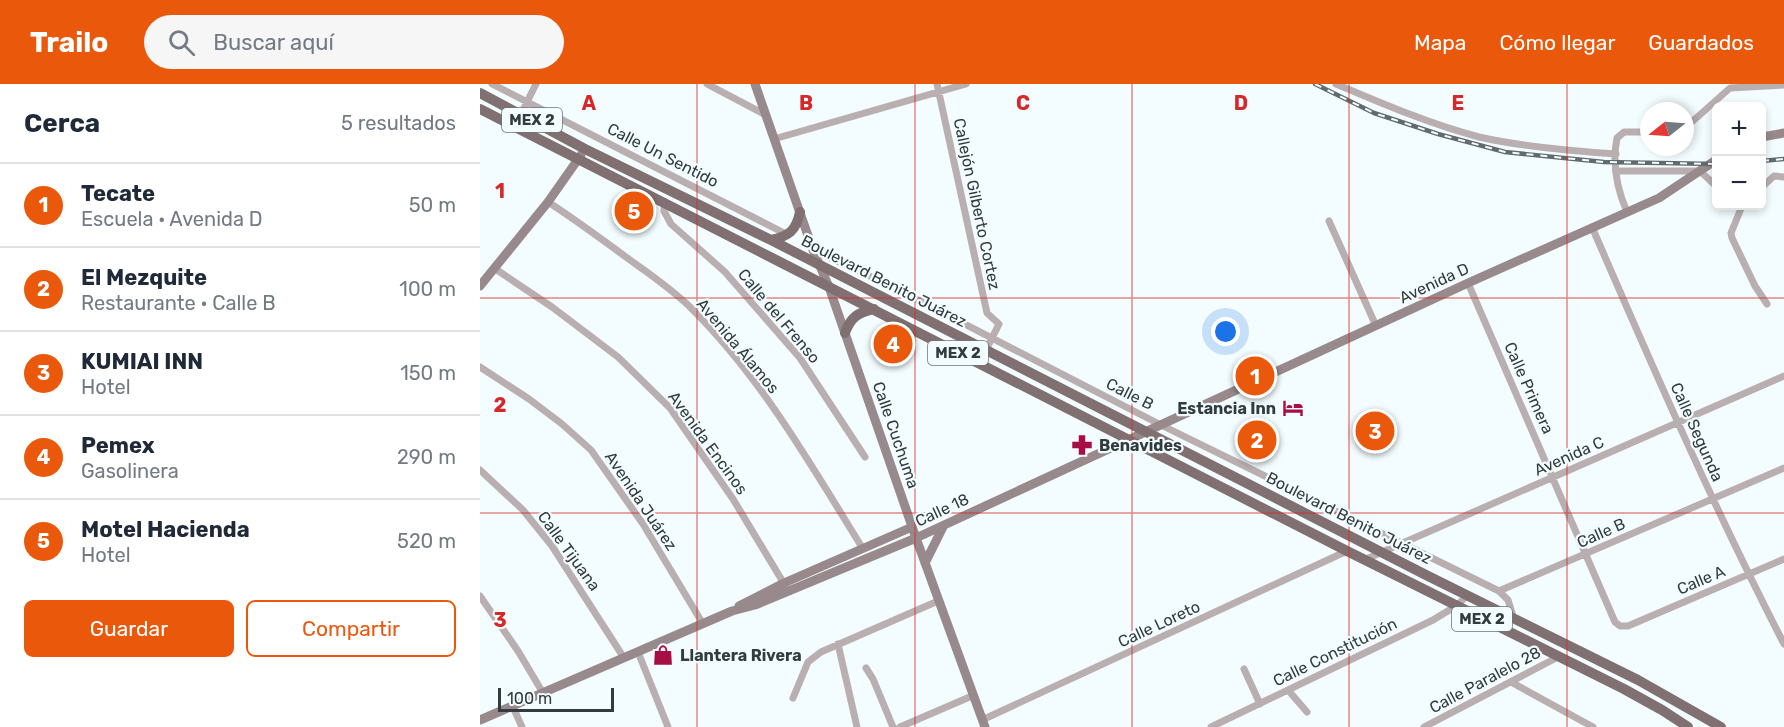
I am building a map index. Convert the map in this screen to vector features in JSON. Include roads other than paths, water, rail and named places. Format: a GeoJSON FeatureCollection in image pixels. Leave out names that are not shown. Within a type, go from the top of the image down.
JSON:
{"type":"FeatureCollection","features":[{"type":"Feature","properties":{"kind":"main road","name":"Boulevard Benito Juárez"},"geometry":{"type":"LineString","coordinates":[[480,93],[521,114],[665,202],[1130,441],[1599,677],[1662,710],[1688,727]]}},
{"type":"Feature","properties":{"kind":"main road","name":"Boulevard Benito Juárez"},"geometry":{"type":"LineString","coordinates":[[480,109],[771,240],[1664,695],[1721,727]]}},
{"type":"Feature","properties":{"kind":"main road"},"geometry":{"type":"LineString","coordinates":[[771,240],[788,235],[798,224],[800,212]]}},
{"type":"Feature","properties":{"kind":"main road"},"geometry":{"type":"LineString","coordinates":[[765,254],[781,254],[809,268],[818,265]]}},
{"type":"Feature","properties":{"kind":"main road"},"geometry":{"type":"LineString","coordinates":[[845,333],[848,323],[854,316],[874,309]]}},
{"type":"Feature","properties":{"kind":"main road"},"geometry":{"type":"LineString","coordinates":[[1599,677],[1620,680],[1659,698],[1664,695]]}},
{"type":"Feature","properties":{"kind":"street","name":"Calle Un Sentido"},"geometry":{"type":"LineString","coordinates":[[492,84],[788,235]]}},
{"type":"Feature","properties":{"kind":"street"},"geometry":{"type":"LineString","coordinates":[[521,114],[536,84]]}},
{"type":"Feature","properties":{"kind":"street"},"geometry":{"type":"LineString","coordinates":[[707,84],[766,115]]}},
{"type":"Feature","properties":{"kind":"street","name":"Calle Cuchuma"},"geometry":{"type":"LineString","coordinates":[[755,84],[818,265],[829,287],[938,601],[984,724]]}},
{"type":"Feature","properties":{"kind":"street"},"geometry":{"type":"LineString","coordinates":[[774,139],[938,88],[966,84]]}},
{"type":"Feature","properties":{"kind":"street"},"geometry":{"type":"LineString","coordinates":[[1336,84],[1386,105],[1481,137],[1570,151],[1616,154]]}},
{"type":"Feature","properties":{"kind":"street"},"geometry":{"type":"LineString","coordinates":[[1694,121],[1730,88],[1784,85]]}},
{"type":"Feature","properties":{"kind":"street","name":"Callejón Gilberto Cortez"},"geometry":{"type":"LineString","coordinates":[[938,88],[987,313],[999,324],[992,338]]}},
{"type":"Feature","properties":{"kind":"street"},"geometry":{"type":"LineString","coordinates":[[1628,212],[1620,195],[1616,171],[1616,142],[1620,134],[1640,131]]}},
{"type":"Feature","properties":{"kind":"street"},"geometry":{"type":"LineString","coordinates":[[1766,136],[1784,133]]}},
{"type":"Feature","properties":{"kind":"street"},"geometry":{"type":"LineString","coordinates":[[480,286],[548,202],[582,153],[591,134]]}},
{"type":"Feature","properties":{"kind":"street","name":"Avenida D"},"geometry":{"type":"LineString","coordinates":[[1161,425],[1468,283],[1666,195],[1712,163]]}},
{"type":"Feature","properties":{"kind":"street"},"geometry":{"type":"LineString","coordinates":[[1616,171],[1700,171],[1712,182]]}},
{"type":"Feature","properties":{"kind":"street"},"geometry":{"type":"LineString","coordinates":[[1766,183],[1774,176],[1784,177]]}},
{"type":"Feature","properties":{"kind":"street","name":"Avenida Álamos"},"geometry":{"type":"LineString","coordinates":[[548,202],[653,276],[690,307],[753,380],[786,427],[863,549]]}},
{"type":"Feature","properties":{"kind":"street","name":"Calle del Frenso"},"geometry":{"type":"LineString","coordinates":[[665,202],[664,211],[671,224],[725,272],[800,358],[865,457]]}},
{"type":"Feature","properties":{"kind":"street"},"geometry":{"type":"LineString","coordinates":[[1740,210],[1731,233],[1732,238],[1755,286],[1767,304]]}},
{"type":"Feature","properties":{"kind":"street"},"geometry":{"type":"LineString","coordinates":[[1329,221],[1376,326]]}},
{"type":"Feature","properties":{"kind":"street","name":"Calle Segunda"},"geometry":{"type":"LineString","coordinates":[[1592,227],[1677,423],[1748,574],[1784,644]]}},
{"type":"Feature","properties":{"kind":"street","name":"Calle B"},"geometry":{"type":"LineString","coordinates":[[813,250],[1161,425],[1499,591],[1784,468]]}},
{"type":"Feature","properties":{"kind":"street","name":"Avenida Encinos"},"geometry":{"type":"LineString","coordinates":[[494,268],[610,351],[670,408],[733,499],[786,587]]}},
{"type":"Feature","properties":{"kind":"street","name":"Calle Primera"},"geometry":{"type":"LineString","coordinates":[[1468,283],[1554,477],[1614,622],[1620,626],[1628,626]]}},
{"type":"Feature","properties":{"kind":"street"},"geometry":{"type":"LineString","coordinates":[[986,350],[992,338]]}},
{"type":"Feature","properties":{"kind":"street","name":"Avenida Juárez"},"geometry":{"type":"LineString","coordinates":[[480,367],[562,424],[600,461],[643,524],[703,624]]}},
{"type":"Feature","properties":{"kind":"street","name":"Avenida C"},"geometry":{"type":"LineString","coordinates":[[1364,560],[1784,376]]}},
{"type":"Feature","properties":{"kind":"street","name":"Calle 18"},"geometry":{"type":"LineString","coordinates":[[786,587],[916,538],[1161,425]]}},
{"type":"Feature","properties":{"kind":"street","name":"Calle Tijuana"},"geometry":{"type":"LineString","coordinates":[[480,470],[523,510],[552,546],[624,658]]}},
{"type":"Feature","properties":{"kind":"street"},"geometry":{"type":"LineString","coordinates":[[925,563],[944,525]]}},
{"type":"Feature","properties":{"kind":"street","name":"Calle 18"},"geometry":{"type":"LineString","coordinates":[[480,720],[732,611],[755,605],[786,587],[912,527]]}},
{"type":"Feature","properties":{"kind":"street","name":"Calle Loreto"},"geometry":{"type":"LineString","coordinates":[[984,724],[1347,551]]}},
{"type":"Feature","properties":{"kind":"street","name":"Calle A"},"geometry":{"type":"LineString","coordinates":[[1628,626],[1784,559]]}},
{"type":"Feature","properties":{"kind":"street"},"geometry":{"type":"LineString","coordinates":[[1499,591],[1508,600],[1514,619]]}},
{"type":"Feature","properties":{"kind":"street"},"geometry":{"type":"LineString","coordinates":[[480,596],[519,651],[543,693]]}},
{"type":"Feature","properties":{"kind":"street","name":"Calle Constitución"},"geometry":{"type":"LineString","coordinates":[[1211,727],[1433,620],[1456,606],[1467,596]]}},
{"type":"Feature","properties":{"kind":"street"},"geometry":{"type":"LineString","coordinates":[[794,698],[808,662],[821,652],[938,601]]}},
{"type":"Feature","properties":{"kind":"street"},"geometry":{"type":"LineString","coordinates":[[838,644],[857,727]]}},
{"type":"Feature","properties":{"kind":"street"},"geometry":{"type":"LineString","coordinates":[[638,652],[668,727]]}},
{"type":"Feature","properties":{"kind":"street","name":"Calle Paralelo 28"},"geometry":{"type":"LineString","coordinates":[[1424,727],[1558,657]]}},
{"type":"Feature","properties":{"kind":"street"},"geometry":{"type":"LineString","coordinates":[[866,668],[892,727]]}},
{"type":"Feature","properties":{"kind":"street"},"geometry":{"type":"LineString","coordinates":[[1244,669],[1260,704]]}},
{"type":"Feature","properties":{"kind":"street"},"geometry":{"type":"LineString","coordinates":[[1511,682],[1593,727]]}},
{"type":"Feature","properties":{"kind":"street"},"geometry":{"type":"LineString","coordinates":[[1288,690],[1307,712]]}},
{"type":"Feature","properties":{"kind":"street"},"geometry":{"type":"LineString","coordinates":[[900,727],[972,696]]}},
{"type":"Feature","properties":{"kind":"street"},"geometry":{"type":"LineString","coordinates":[[513,707],[522,727]]}},
{"type":"Feature","properties":{"kind":"railway"},"geometry":{"type":"LineString","coordinates":[[1315,84],[1374,113],[1438,134],[1505,152],[1604,162],[1712,164]]}},
{"type":"Feature","properties":{"kind":"railway"},"geometry":{"type":"LineString","coordinates":[[1766,161],[1784,159]]}},
{"type":"Feature","properties":{"kind":"place","name":"Motel Hacienda"},"geometry":{"type":"Point","coordinates":[634,211]}},
{"type":"Feature","properties":{"kind":"place","name":"Pemex"},"geometry":{"type":"Point","coordinates":[893,344]}},
{"type":"Feature","properties":{"kind":"place","name":"Tecate"},"geometry":{"type":"Point","coordinates":[1255,376]}},
{"type":"Feature","properties":{"kind":"place","name":"Estancia Inn"},"geometry":{"type":"Point","coordinates":[1293,408]}},
{"type":"Feature","properties":{"kind":"place","name":"KUMIAI INN"},"geometry":{"type":"Point","coordinates":[1375,431]}},
{"type":"Feature","properties":{"kind":"place","name":"El Mezquite"},"geometry":{"type":"Point","coordinates":[1257,440]}},
{"type":"Feature","properties":{"kind":"place","name":"Benavides"},"geometry":{"type":"Point","coordinates":[1082,445]}},
{"type":"Feature","properties":{"kind":"place","name":"Llantera Rivera"},"geometry":{"type":"Point","coordinates":[663,655]}}]}
